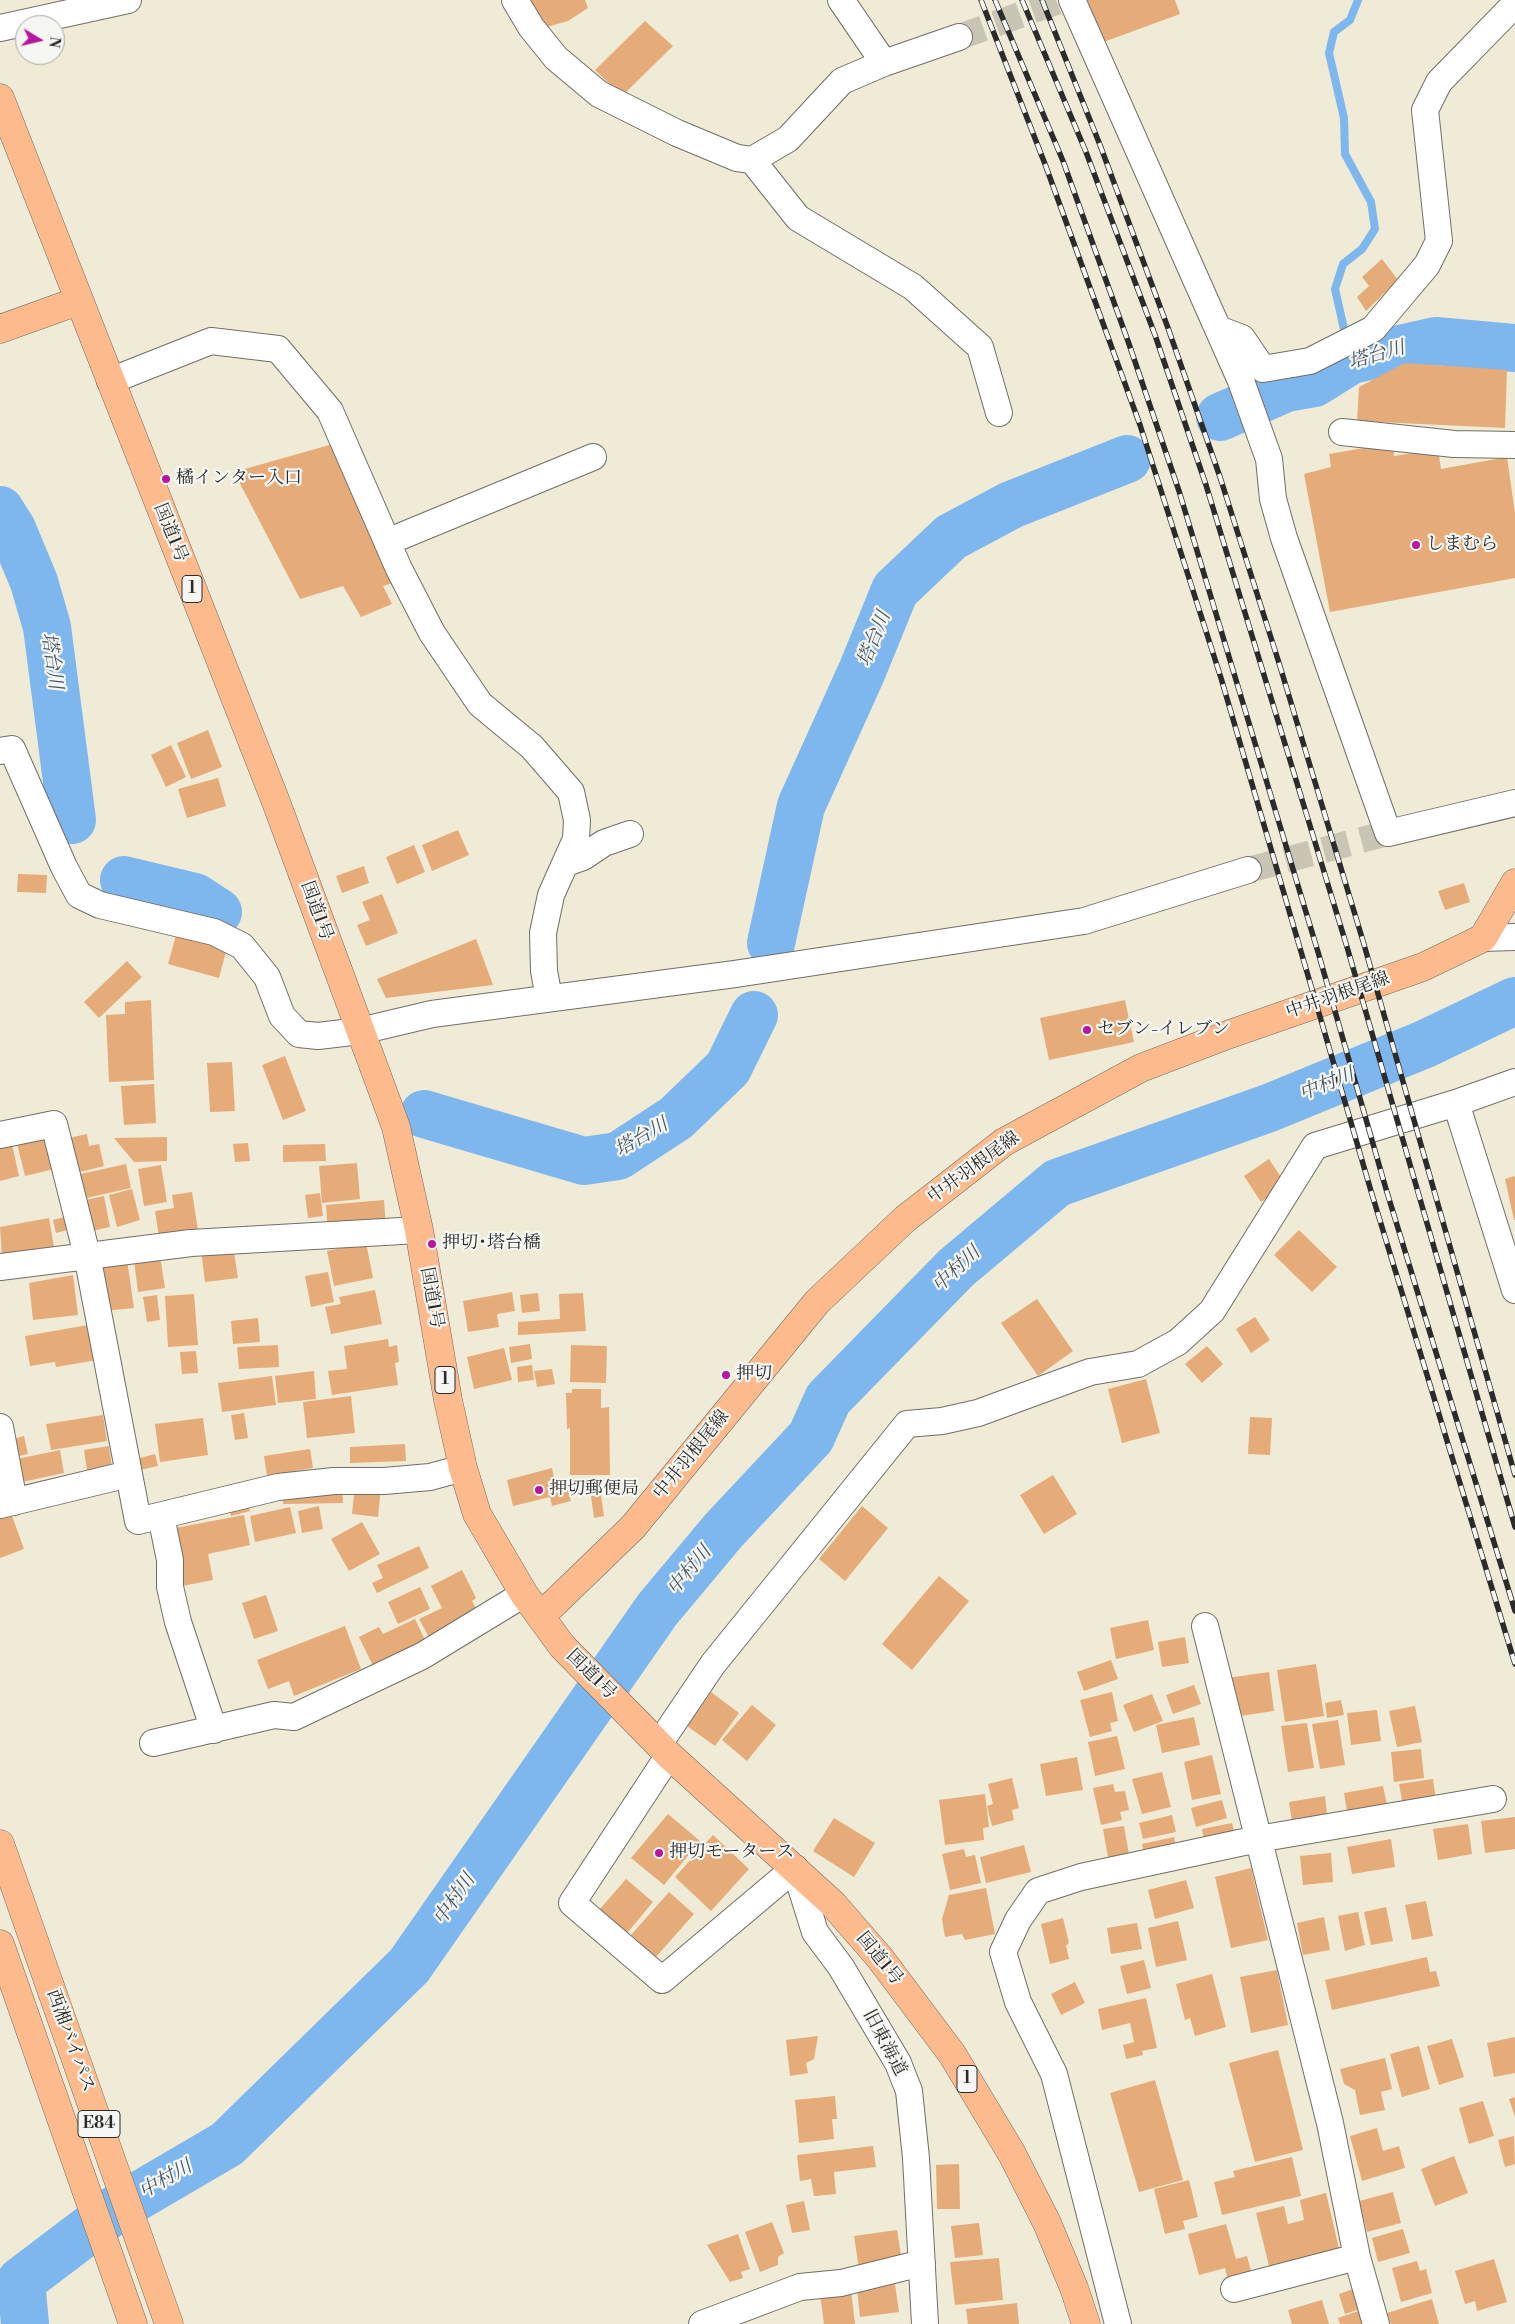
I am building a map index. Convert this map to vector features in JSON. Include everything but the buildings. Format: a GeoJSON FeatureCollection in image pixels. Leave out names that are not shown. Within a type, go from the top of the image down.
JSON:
{"type":"FeatureCollection","features":[{"type":"Feature","properties":{"kind":"main road","name":"国道1号"},"geometry":{"type":"LineString","coordinates":[[0,98],[276,802],[360,1031],[381,1082],[396,1127],[419,1230],[448,1400],[463,1468],[477,1514],[524,1594],[562,1646],[664,1750],[795,1868],[832,1904],[880,1958],[952,2054],[1012,2154],[1047,2223],[1074,2288],[1086,2324]]}},
{"type":"Feature","properties":{"kind":"main road"},"geometry":{"type":"LineString","coordinates":[[0,329],[78,301]]}},
{"type":"Feature","properties":{"kind":"main road"},"geometry":{"type":"LineString","coordinates":[[1483,938],[1515,882]]}},
{"type":"Feature","properties":{"kind":"main road","name":"中井羽根尾線"},"geometry":{"type":"LineString","coordinates":[[541,1616],[633,1527],[817,1302],[905,1219],[1004,1142],[1141,1068],[1230,1034],[1423,967],[1483,938]]}},
{"type":"Feature","properties":{"kind":"main road","name":"西湘バイパス"},"geometry":{"type":"LineString","coordinates":[[0,1844],[169,2324]]}},
{"type":"Feature","properties":{"kind":"main road","name":"西湘バイパス"},"geometry":{"type":"LineString","coordinates":[[0,1944],[133,2324]]}},
{"type":"Feature","properties":{"kind":"street"},"geometry":{"type":"LineString","coordinates":[[0,28],[128,0]]}},
{"type":"Feature","properties":{"kind":"street"},"geometry":{"type":"LineString","coordinates":[[515,0],[531,27],[556,58],[599,94],[677,133],[737,158],[752,160],[788,139],[842,81],[884,63],[959,38]]}},
{"type":"Feature","properties":{"kind":"street"},"geometry":{"type":"LineString","coordinates":[[841,0],[884,63]]}},
{"type":"Feature","properties":{"kind":"street"},"geometry":{"type":"LineString","coordinates":[[1072,0],[1241,381],[1269,459],[1273,499],[1284,538],[1388,833],[1515,803]]}},
{"type":"Feature","properties":{"kind":"street"},"geometry":{"type":"LineString","coordinates":[[1218,329],[1242,338],[1263,370],[1310,361],[1373,329],[1427,265],[1438,241],[1425,110],[1439,82],[1515,4]]}},
{"type":"Feature","properties":{"kind":"street"},"geometry":{"type":"LineString","coordinates":[[752,160],[798,218],[913,287],[980,347],[999,413]]}},
{"type":"Feature","properties":{"kind":"street"},"geometry":{"type":"LineString","coordinates":[[110,382],[211,341],[278,349],[330,410],[387,542],[432,633],[480,704],[532,746],[571,792],[577,820],[576,838],[551,895],[544,933],[544,971],[549,998]]}},
{"type":"Feature","properties":{"kind":"street"},"geometry":{"type":"LineString","coordinates":[[1342,432],[1454,444],[1515,445]]}},
{"type":"Feature","properties":{"kind":"street"},"geometry":{"type":"LineString","coordinates":[[387,542],[593,456]]}},
{"type":"Feature","properties":{"kind":"street"},"geometry":{"type":"LineString","coordinates":[[0,751],[12,749],[64,867],[79,895],[100,904],[214,932],[242,946],[268,977],[282,1016],[299,1034],[318,1036],[360,1031],[432,1014],[735,974],[1084,921],[1248,870]]}},
{"type":"Feature","properties":{"kind":"street"},"geometry":{"type":"LineString","coordinates":[[566,863],[583,857],[604,843],[630,834]]}},
{"type":"Feature","properties":{"kind":"street"},"geometry":{"type":"LineString","coordinates":[[1483,938],[1515,937]]}},
{"type":"Feature","properties":{"kind":"street"},"geometry":{"type":"LineString","coordinates":[[795,1868],[662,1980],[572,1903],[713,1664],[907,1424],[942,1421],[978,1413],[1090,1372],[1138,1364],[1178,1342],[1212,1311],[1314,1146],[1456,1103],[1515,1082]]}},
{"type":"Feature","properties":{"kind":"street"},"geometry":{"type":"LineString","coordinates":[[1456,1103],[1515,1290]]}},
{"type":"Feature","properties":{"kind":"street"},"geometry":{"type":"LineString","coordinates":[[0,1136],[54,1124],[87,1255],[138,1521],[278,1488],[334,1481],[384,1481],[430,1477],[463,1468]]}},
{"type":"Feature","properties":{"kind":"street"},"geometry":{"type":"LineString","coordinates":[[0,1267],[191,1243],[419,1230]]}},
{"type":"Feature","properties":{"kind":"street"},"geometry":{"type":"LineString","coordinates":[[0,1427],[7,1504],[129,1474]]}},
{"type":"Feature","properties":{"kind":"street"},"geometry":{"type":"LineString","coordinates":[[161,1516],[170,1560],[170,1587],[178,1622],[214,1730]]}},
{"type":"Feature","properties":{"kind":"street"},"geometry":{"type":"LineString","coordinates":[[153,1743],[274,1716],[294,1717],[422,1656],[524,1594]]}},
{"type":"Feature","properties":{"kind":"street"},"geometry":{"type":"LineString","coordinates":[[1205,1626],[1330,2123],[1357,2257],[1376,2324]]}},
{"type":"Feature","properties":{"kind":"street"},"geometry":{"type":"LineString","coordinates":[[1118,2324],[1054,2074],[1018,2002],[1002,1952],[1018,1920],[1038,1891],[1080,1877],[1258,1839],[1494,1799]]}},
{"type":"Feature","properties":{"kind":"street","name":"旧東海道"},"geometry":{"type":"LineString","coordinates":[[795,1868],[814,1932],[841,1967],[898,2063],[908,2091],[916,2158],[925,2324]]}},
{"type":"Feature","properties":{"kind":"street"},"geometry":{"type":"LineString","coordinates":[[1234,2289],[1357,2257]]}},
{"type":"Feature","properties":{"kind":"street"},"geometry":{"type":"LineString","coordinates":[[702,2324],[800,2287],[841,2283],[922,2263]]}},
{"type":"Feature","properties":{"kind":"waterway"},"geometry":{"type":"LineString","coordinates":[[1351,360],[1335,289],[1343,264],[1362,249],[1375,229],[1371,202],[1345,154],[1344,118],[1329,53],[1334,32],[1350,20],[1358,0]]}},
{"type":"Feature","properties":{"kind":"waterway","name":"塔台川"},"geometry":{"type":"LineString","coordinates":[[1220,417],[1286,388],[1314,383],[1351,360],[1436,341],[1515,348]]}},
{"type":"Feature","properties":{"kind":"waterway","name":"塔台川"},"geometry":{"type":"LineString","coordinates":[[771,943],[801,806],[862,671],[895,590],[951,537],[1011,505],[1127,459]]}},
{"type":"Feature","properties":{"kind":"waterway","name":"塔台川"},"geometry":{"type":"LineString","coordinates":[[0,510],[12,529],[34,582],[47,627],[72,820]]}},
{"type":"Feature","properties":{"kind":"waterway","name":"塔台川"},"geometry":{"type":"LineString","coordinates":[[124,880],[195,897],[218,912]]}},
{"type":"Feature","properties":{"kind":"waterway","name":"中村川"},"geometry":{"type":"LineString","coordinates":[[25,2324],[21,2281],[116,2209],[227,2144],[409,1966],[657,1610],[723,1531],[811,1437],[828,1399],[956,1268],[1057,1183],[1269,1108],[1425,1044],[1515,1001]]}},
{"type":"Feature","properties":{"kind":"waterway","name":"塔台川"},"geometry":{"type":"LineString","coordinates":[[424,1114],[584,1161],[618,1156],[676,1118],[728,1068],[754,1015]]}},
{"type":"Feature","properties":{"kind":"tunnel"},"geometry":{"type":"LineString","coordinates":[[959,37],[1062,0]]}},
{"type":"Feature","properties":{"kind":"tunnel"},"geometry":{"type":"LineString","coordinates":[[1248,870],[1388,833]]}},
{"type":"Feature","properties":{"kind":"railway"},"geometry":{"type":"LineString","coordinates":[[981,0],[1045,164],[1140,425],[1221,678],[1371,1191],[1515,1664]]}},
{"type":"Feature","properties":{"kind":"railway"},"geometry":{"type":"LineString","coordinates":[[995,0],[1063,161],[1129,344],[1179,491],[1318,952],[1386,1189],[1515,1611]]}},
{"type":"Feature","properties":{"kind":"railway"},"geometry":{"type":"LineString","coordinates":[[1022,0],[1086,152],[1155,335],[1206,485],[1347,947],[1515,1527]]}},
{"type":"Feature","properties":{"kind":"railway"},"geometry":{"type":"LineString","coordinates":[[1042,0],[1100,145],[1168,328],[1220,477],[1279,663],[1363,941],[1515,1475]]}},
{"type":"Feature","properties":{"kind":"place","name":"橘インター入口"},"geometry":{"type":"Point","coordinates":[166,479]}},
{"type":"Feature","properties":{"kind":"place","name":"しまむら"},"geometry":{"type":"Point","coordinates":[1416,545]}},
{"type":"Feature","properties":{"kind":"place","name":"セブン-イレブン"},"geometry":{"type":"Point","coordinates":[1087,1030]}},
{"type":"Feature","properties":{"kind":"place","name":"押切･塔台橋"},"geometry":{"type":"Point","coordinates":[432,1244]}},
{"type":"Feature","properties":{"kind":"place","name":"押切"},"geometry":{"type":"Point","coordinates":[726,1375]}},
{"type":"Feature","properties":{"kind":"place","name":"押切郵便局"},"geometry":{"type":"Point","coordinates":[539,1490]}},
{"type":"Feature","properties":{"kind":"place","name":"押切モータース"},"geometry":{"type":"Point","coordinates":[659,1853]}}]}
